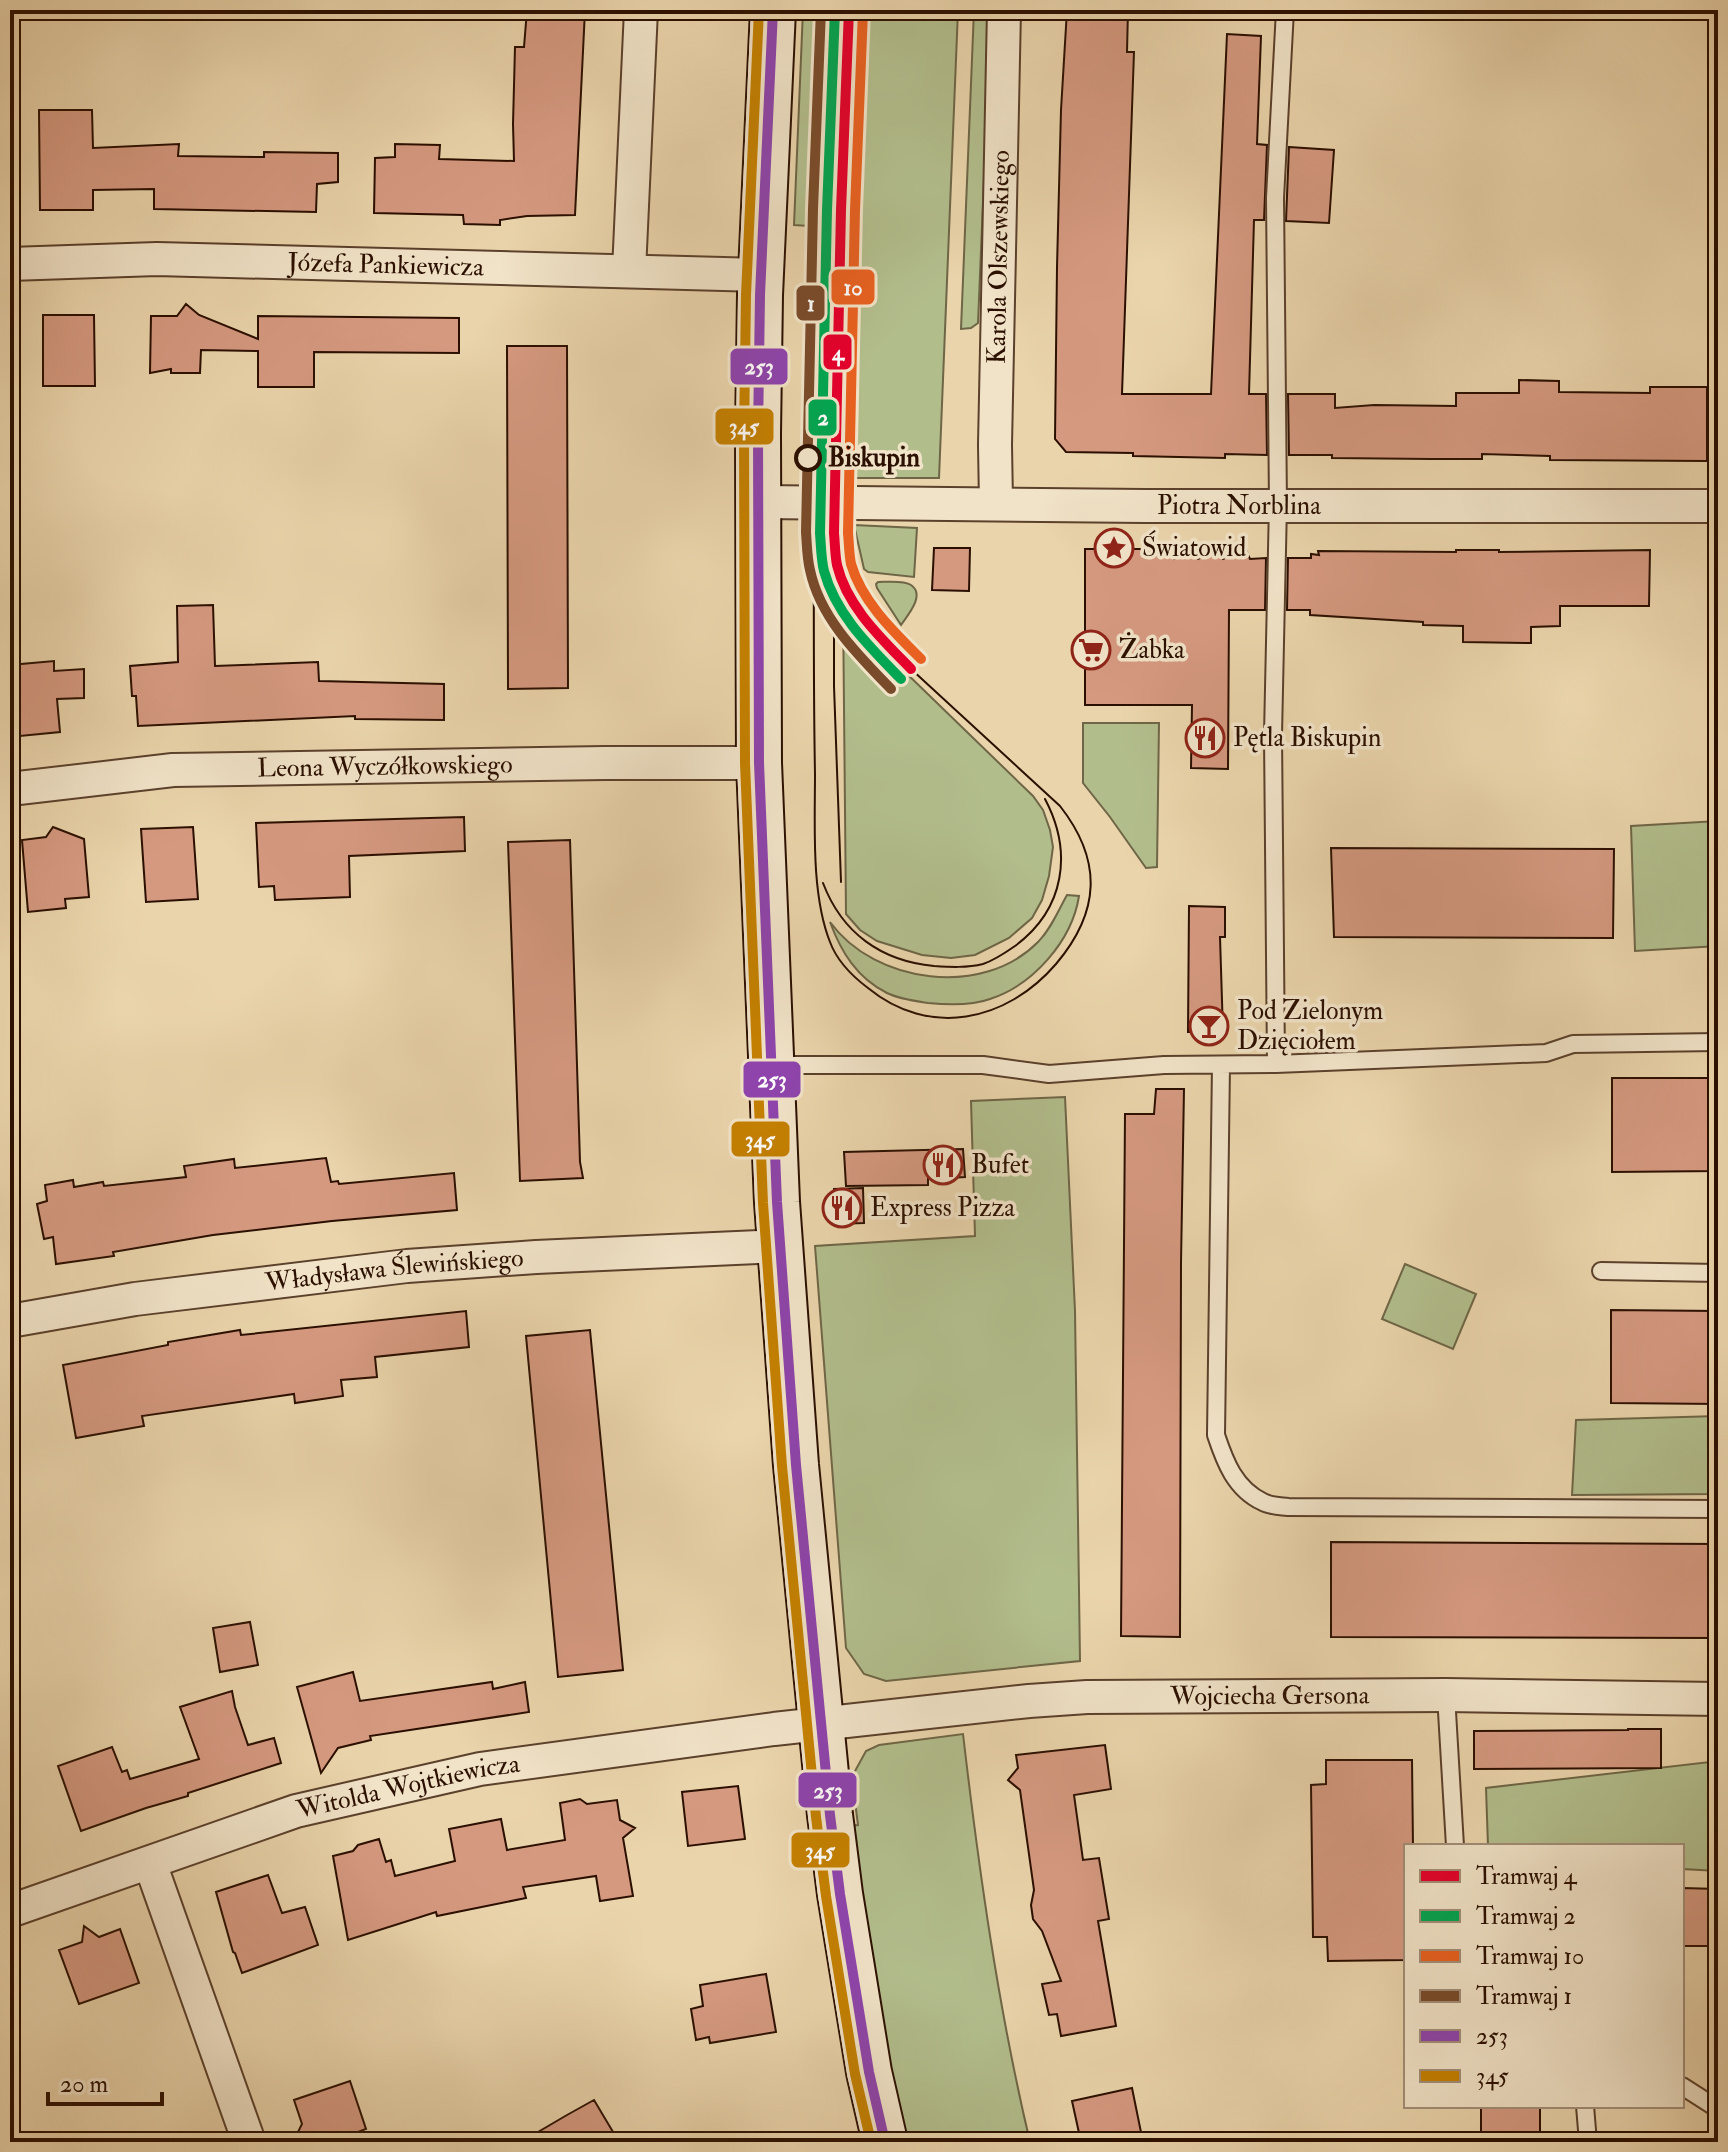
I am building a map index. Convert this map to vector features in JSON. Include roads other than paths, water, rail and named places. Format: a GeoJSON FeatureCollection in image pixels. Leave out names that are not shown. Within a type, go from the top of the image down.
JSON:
{"type":"FeatureCollection","features":[{"type":"Feature","properties":{"kind":"street"},"geometry":{"type":"LineString","coordinates":[[629,271],[641,10]]}},
{"type":"Feature","properties":{"kind":"street"},"geometry":{"type":"LineString","coordinates":[[773,10],[761,275],[759,763],[780,1246],[796,1465],[840,1894],[869,2072],[885,2142]]}},
{"type":"Feature","properties":{"kind":"street","name":"Karola Olszewskiego"},"geometry":{"type":"LineString","coordinates":[[996,503],[1004,10]]}},
{"type":"Feature","properties":{"kind":"street","name":"Józefa Pankiewicza"},"geometry":{"type":"LineString","coordinates":[[10,264],[157,259],[761,275]]}},
{"type":"Feature","properties":{"kind":"street","name":"Piotra Norblina"},"geometry":{"type":"LineString","coordinates":[[759,502],[1718,506]]}},
{"type":"Feature","properties":{"kind":"street","name":"Leona Wyczółkowskiego"},"geometry":{"type":"LineString","coordinates":[[10,789],[173,770],[759,763]]}},
{"type":"Feature","properties":{"kind":"street","name":"Władysława Ślewińskiego"},"geometry":{"type":"LineString","coordinates":[[10,1321],[135,1299],[407,1266],[780,1246]]}},
{"type":"Feature","properties":{"kind":"street","name":"Wojciecha Gersona"},"geometry":{"type":"LineString","coordinates":[[821,1724],[1087,1697],[1446,1695],[1718,1699]]}},
{"type":"Feature","properties":{"kind":"street","name":"Witolda Wojtkiewicza"},"geometry":{"type":"LineString","coordinates":[[10,1911],[296,1811],[480,1769],[821,1724]]}},
{"type":"Feature","properties":{"kind":"street"},"geometry":{"type":"LineString","coordinates":[[150,1863],[249,2142]]}},
{"type":"Feature","properties":{"kind":"lane"},"geometry":{"type":"LineString","coordinates":[[1276,1064],[1273,735],[1278,504],[1275,198],[1285,10]]}},
{"type":"Feature","properties":{"kind":"lane"},"geometry":{"type":"LineString","coordinates":[[772,1065],[983,1065],[1049,1074],[1164,1065],[1276,1064],[1546,1053],[1573,1044],[1718,1042]]}},
{"type":"Feature","properties":{"kind":"lane"},"geometry":{"type":"LineString","coordinates":[[1221,1065],[1216,1435],[1226,1465],[1241,1486],[1264,1503],[1288,1507],[1718,1509]]}},
{"type":"Feature","properties":{"kind":"lane"},"geometry":{"type":"LineString","coordinates":[[1601,1271],[1718,1273]]}},
{"type":"Feature","properties":{"kind":"lane"},"geometry":{"type":"LineString","coordinates":[[1446,1695],[1455,1844]]}},
{"type":"Feature","properties":{"kind":"lane"},"geometry":{"type":"LineString","coordinates":[[1684,2087],[1718,2109]]}},
{"type":"Feature","properties":{"kind":"lane"},"geometry":{"type":"LineString","coordinates":[[1585,2108],[1588,2142]]}},
{"type":"Feature","properties":{"kind":"tram line","name":"1"},"geometry":{"type":"LineString","coordinates":[[821,10],[813,209],[808,556],[815,588],[831,620],[891,689]]}},
{"type":"Feature","properties":{"kind":"tram line","name":"2"},"geometry":{"type":"LineString","coordinates":[[835,10],[827,210],[822,557],[829,587],[845,616],[901,679]]}},
{"type":"Feature","properties":{"kind":"tram line","name":"4"},"geometry":{"type":"LineString","coordinates":[[849,10],[841,210],[835,553],[842,580],[857,608],[911,669]]}},
{"type":"Feature","properties":{"kind":"tram line","name":"10"},"geometry":{"type":"LineString","coordinates":[[863,11],[855,210],[849,552],[856,578],[871,604],[921,659]]}},
{"type":"Feature","properties":{"kind":"tram line"},"geometry":{"type":"LineString","coordinates":[[814,459],[815,837],[817,881],[824,923],[833,949],[846,968],[892,1004],[916,1014],[941,1018],[966,1016],[991,1010],[1014,999],[1036,984],[1056,964],[1071,945],[1088,906],[1091,886],[1089,866],[1074,826],[1060,806],[911,669]]}},
{"type":"Feature","properties":{"kind":"tram line"},"geometry":{"type":"LineString","coordinates":[[834,533],[834,686],[841,882]]}},
{"type":"Feature","properties":{"kind":"tram line"},"geometry":{"type":"LineString","coordinates":[[823,883],[831,901],[852,930],[881,951],[934,966],[965,967],[987,962],[1015,946],[1032,931],[1054,897],[1061,859],[1054,819],[1045,799]]}},
{"type":"Feature","properties":{"kind":"place","name":"Biskupin"},"geometry":{"type":"Point","coordinates":[808,458]}},
{"type":"Feature","properties":{"kind":"place","name":"Światowid"},"geometry":{"type":"Point","coordinates":[1114,548]}},
{"type":"Feature","properties":{"kind":"place","name":"Żabka"},"geometry":{"type":"Point","coordinates":[1091,650]}},
{"type":"Feature","properties":{"kind":"place","name":"Pętla Biskupin"},"geometry":{"type":"Point","coordinates":[1205,738]}},
{"type":"Feature","properties":{"kind":"place","name":"Pod Zielonym Dzięciołem"},"geometry":{"type":"Point","coordinates":[1209,1026]}},
{"type":"Feature","properties":{"kind":"place","name":"Bufet"},"geometry":{"type":"Point","coordinates":[943,1165]}},
{"type":"Feature","properties":{"kind":"place","name":"Express Pizza"},"geometry":{"type":"Point","coordinates":[842,1208]}}]}
